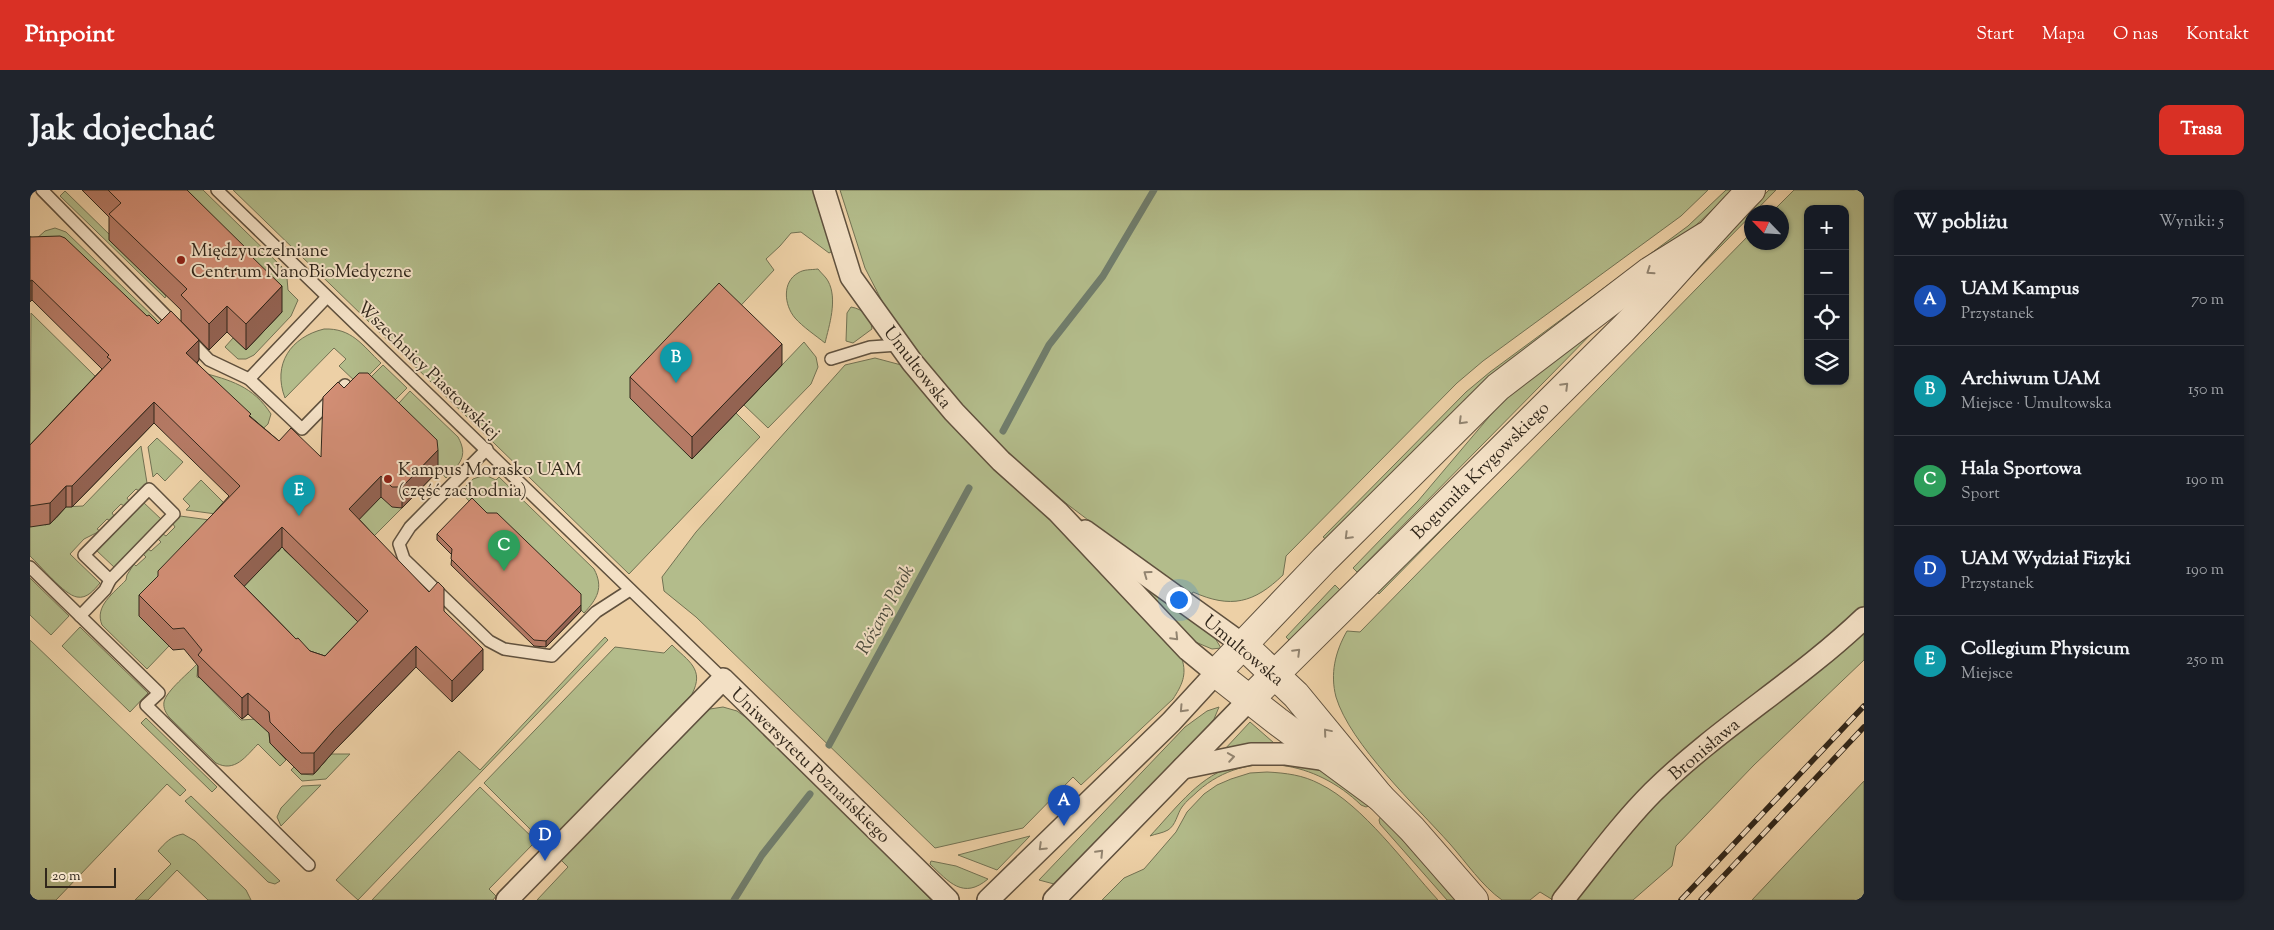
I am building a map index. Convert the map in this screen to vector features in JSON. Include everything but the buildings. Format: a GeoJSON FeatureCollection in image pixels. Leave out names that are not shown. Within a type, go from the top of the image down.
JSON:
{"type":"FeatureCollection","features":[{"type":"Feature","properties":{"kind":"street","name":"Umultowska"},"geometry":{"type":"LineString","coordinates":[[824,190],[851,277],[898,345],[954,412],[1001,460],[1058,512],[1188,650],[1250,700],[1380,797]]}},
{"type":"Feature","properties":{"kind":"street","name":"Bogumiła Krygowskiego"},"geometry":{"type":"LineString","coordinates":[[1250,700],[1629,323],[1665,286],[1706,236],[1751,190]]}},
{"type":"Feature","properties":{"kind":"street","name":"Bogumiła Krygowskiego"},"geometry":{"type":"LineString","coordinates":[[1242,644],[1498,387],[1650,271],[1706,236]]}},
{"type":"Feature","properties":{"kind":"street","name":"Umultowska"},"geometry":{"type":"LineString","coordinates":[[1058,512],[1116,551],[1242,644],[1296,695],[1380,797],[1412,829],[1474,900]]}},
{"type":"Feature","properties":{"kind":"street","name":"Bronisława"},"geometry":{"type":"LineString","coordinates":[[1563,900],[1653,792],[1748,712],[1846,635],[1864,618]]}},
{"type":"Feature","properties":{"kind":"street"},"geometry":{"type":"LineString","coordinates":[[988,900],[1171,722],[1242,644]]}},
{"type":"Feature","properties":{"kind":"street","name":"Uniwersytetu Poznańskiego"},"geometry":{"type":"LineString","coordinates":[[507,900],[723,679],[948,900]]}},
{"type":"Feature","properties":{"kind":"street"},"geometry":{"type":"LineString","coordinates":[[1054,900],[1250,700]]}},
{"type":"Feature","properties":{"kind":"street"},"geometry":{"type":"LineString","coordinates":[[1183,768],[1251,754],[1286,754],[1330,760]]}},
{"type":"Feature","properties":{"kind":"lane"},"geometry":{"type":"LineString","coordinates":[[42,190],[209,360],[248,380],[302,429],[345,385]]}},
{"type":"Feature","properties":{"kind":"lane","name":"Wszechnicy Piastowskiej"},"geometry":{"type":"LineString","coordinates":[[217,190],[723,679]]}},
{"type":"Feature","properties":{"kind":"lane"},"geometry":{"type":"LineString","coordinates":[[248,380],[327,297]]}},
{"type":"Feature","properties":{"kind":"lane"},"geometry":{"type":"LineString","coordinates":[[831,359],[870,347],[898,345]]}},
{"type":"Feature","properties":{"kind":"lane"},"geometry":{"type":"LineString","coordinates":[[487,449],[410,527],[399,544],[404,559],[489,641],[504,649],[552,656],[596,612],[630,590]]}},
{"type":"Feature","properties":{"kind":"lane"},"geometry":{"type":"LineString","coordinates":[[80,616],[105,590],[110,580],[174,514],[148,489],[84,555],[110,580]]}},
{"type":"Feature","properties":{"kind":"lane"},"geometry":{"type":"LineString","coordinates":[[30,567],[159,693],[146,705],[310,865]]}},
{"type":"Feature","properties":{"kind":"green space"},"geometry":{"type":"Polygon","coordinates":[[[179,190],[203,190],[282,267],[280,275],[287,278],[288,290],[298,300],[291,316],[254,355],[246,359],[238,359],[225,347],[233,338],[246,350],[179,190]]]}},
{"type":"Feature","properties":{"kind":"green space"},"geometry":{"type":"Polygon","coordinates":[[[233,190],[813,190],[833,251],[829,253],[801,232],[791,233],[766,259],[774,270],[731,316],[630,398],[692,458],[736,413],[760,437],[629,574],[233,190]]]}},
{"type":"Feature","properties":{"kind":"green space"},"geometry":{"type":"Polygon","coordinates":[[[840,190],[1708,190],[1681,216],[1483,361],[1457,383],[1286,556],[1283,575],[1262,592],[1252,597],[1231,601],[1219,600],[1193,592],[1190,597],[1067,504],[1006,454],[919,357],[883,303],[865,268],[840,190]]]}},
{"type":"Feature","properties":{"kind":"green space"},"geometry":{"type":"Polygon","coordinates":[[[1726,190],[1733,190],[1691,230],[1492,375],[1327,540],[1323,537],[1466,392],[1490,372],[1688,226],[1726,190]]]}},
{"type":"Feature","properties":{"kind":"green space"},"geometry":{"type":"Polygon","coordinates":[[[1769,190],[1776,190],[1761,205],[1754,205],[1769,190]]]}},
{"type":"Feature","properties":{"kind":"green space"},"geometry":{"type":"Polygon","coordinates":[[[1794,190],[1864,190],[1864,660],[1754,765],[1676,846],[1672,866],[1633,900],[1553,900],[1540,892],[1530,900],[1502,900],[1481,881],[1450,844],[1403,794],[1355,735],[1344,715],[1334,688],[1335,663],[1339,647],[1347,631],[1360,632],[1744,240],[1744,250],[1789,250],[1789,205],[1779,205],[1794,190]]]}},
{"type":"Feature","properties":{"kind":"green space"},"geometry":{"type":"Polygon","coordinates":[[[65,191],[112,237],[166,296],[165,298],[60,196],[65,191]]]}},
{"type":"Feature","properties":{"kind":"green space"},"geometry":{"type":"Polygon","coordinates":[[[1744,215],[1744,223],[1379,594],[1375,590],[1744,215]]]}},
{"type":"Feature","properties":{"kind":"green space"},"geometry":{"type":"Polygon","coordinates":[[[55,228],[66,232],[161,324],[164,331],[30,243],[30,236],[35,240],[45,231],[55,228]]]}},
{"type":"Feature","properties":{"kind":"green space"},"geometry":{"type":"Polygon","coordinates":[[[818,269],[828,281],[832,296],[832,312],[825,343],[805,328],[791,313],[786,294],[789,282],[798,273],[818,269]]]}},
{"type":"Feature","properties":{"kind":"green space"},"geometry":{"type":"Polygon","coordinates":[[[851,307],[866,314],[872,329],[853,343],[846,341],[847,313],[851,307]]]}},
{"type":"Feature","properties":{"kind":"green space"},"geometry":{"type":"Polygon","coordinates":[[[31,313],[97,378],[30,475],[31,313]]]}},
{"type":"Feature","properties":{"kind":"green space"},"geometry":{"type":"Polygon","coordinates":[[[1604,321],[1357,572],[1353,568],[1418,501],[1505,398],[1604,321]]]}},
{"type":"Feature","properties":{"kind":"green space"},"geometry":{"type":"Polygon","coordinates":[[[324,329],[342,331],[356,339],[381,363],[359,385],[339,366],[346,359],[334,348],[285,398],[281,374],[287,354],[302,338],[324,329]]]}},
{"type":"Feature","properties":{"kind":"green space"},"geometry":{"type":"Polygon","coordinates":[[[804,342],[816,357],[818,367],[811,384],[768,428],[744,405],[804,342]]]}},
{"type":"Feature","properties":{"kind":"green space"},"geometry":{"type":"Polygon","coordinates":[[[875,358],[905,366],[1182,659],[1184,670],[1183,680],[1173,699],[1081,785],[1073,777],[1023,828],[935,848],[696,617],[664,591],[662,577],[696,532],[845,365],[875,358]]]}},
{"type":"Feature","properties":{"kind":"green space"},"geometry":{"type":"Polygon","coordinates":[[[383,365],[407,388],[385,410],[368,380],[383,365]]]}},
{"type":"Feature","properties":{"kind":"green space"},"geometry":{"type":"Polygon","coordinates":[[[200,372],[231,381],[257,397],[271,414],[268,424],[252,439],[200,372]]]}},
{"type":"Feature","properties":{"kind":"green space"},"geometry":{"type":"Polygon","coordinates":[[[410,391],[458,437],[461,444],[463,450],[461,460],[446,478],[389,414],[410,391]]]}},
{"type":"Feature","properties":{"kind":"green space"},"geometry":{"type":"Polygon","coordinates":[[[157,438],[183,462],[165,481],[157,473],[153,477],[148,447],[157,438]]]}},
{"type":"Feature","properties":{"kind":"green space"},"geometry":{"type":"Polygon","coordinates":[[[141,446],[147,483],[139,491],[136,489],[127,498],[129,501],[124,506],[121,504],[112,513],[114,516],[110,521],[107,519],[97,529],[100,531],[84,539],[70,554],[100,583],[84,597],[72,595],[59,586],[30,556],[30,511],[45,525],[56,518],[62,507],[83,506],[141,446]]]}},
{"type":"Feature","properties":{"kind":"green space"},"geometry":{"type":"Polygon","coordinates":[[[485,475],[496,480],[499,477],[594,569],[599,588],[598,593],[584,613],[460,492],[473,479],[485,475]]]}},
{"type":"Feature","properties":{"kind":"green space"},"geometry":{"type":"Polygon","coordinates":[[[201,480],[225,504],[216,514],[186,510],[190,506],[183,499],[201,480]]]}},
{"type":"Feature","properties":{"kind":"green space"},"geometry":{"type":"Polygon","coordinates":[[[381,497],[402,508],[363,547],[347,531],[381,497]]]}},
{"type":"Feature","properties":{"kind":"green space"},"geometry":{"type":"Polygon","coordinates":[[[143,502],[162,520],[115,568],[96,550],[143,502]]]}},
{"type":"Feature","properties":{"kind":"green space"},"geometry":{"type":"Polygon","coordinates":[[[180,516],[217,521],[142,613],[142,619],[169,646],[147,669],[102,625],[101,612],[107,600],[126,580],[134,564],[136,566],[146,557],[143,554],[148,549],[151,551],[161,542],[158,539],[163,534],[166,536],[175,527],[173,524],[180,516]]]}},
{"type":"Feature","properties":{"kind":"green space"},"geometry":{"type":"Polygon","coordinates":[[[280,539],[284,539],[284,550],[366,626],[333,669],[217,614],[277,550],[278,552],[280,550],[280,539]]]}},
{"type":"Feature","properties":{"kind":"green space"},"geometry":{"type":"Polygon","coordinates":[[[1093,543],[1212,633],[1221,648],[1212,649],[1193,641],[1093,543]]]}},
{"type":"Feature","properties":{"kind":"green space"},"geometry":{"type":"Polygon","coordinates":[[[30,578],[69,616],[51,635],[30,615],[30,578]]]}},
{"type":"Feature","properties":{"kind":"green space"},"geometry":{"type":"Polygon","coordinates":[[[1335,585],[1340,590],[1289,640],[1286,637],[1335,585]]]}},
{"type":"Feature","properties":{"kind":"green space"},"geometry":{"type":"Polygon","coordinates":[[[80,627],[148,693],[130,712],[62,646],[80,627]]]}},
{"type":"Feature","properties":{"kind":"green space"},"geometry":{"type":"Polygon","coordinates":[[[605,637],[608,640],[358,900],[336,880],[459,751],[480,770],[605,637]]]}},
{"type":"Feature","properties":{"kind":"green space"},"geometry":{"type":"Polygon","coordinates":[[[30,640],[186,790],[180,796],[167,784],[56,900],[30,900],[30,640]]]}},
{"type":"Feature","properties":{"kind":"green space"},"geometry":{"type":"Polygon","coordinates":[[[672,645],[689,661],[696,672],[696,685],[692,694],[546,845],[484,783],[615,647],[664,653],[672,645]]]}},
{"type":"Feature","properties":{"kind":"green space"},"geometry":{"type":"Polygon","coordinates":[[[198,663],[197,677],[241,720],[256,719],[269,733],[270,743],[286,760],[280,766],[258,744],[240,762],[234,765],[223,766],[216,763],[169,717],[164,706],[166,698],[174,687],[198,663]]]}},
{"type":"Feature","properties":{"kind":"green space"},"geometry":{"type":"Polygon","coordinates":[[[723,707],[737,711],[748,719],[828,795],[931,900],[537,900],[568,867],[561,860],[698,720],[710,709],[723,707]]]}},
{"type":"Feature","properties":{"kind":"green space"},"geometry":{"type":"Polygon","coordinates":[[[1219,707],[1214,719],[1205,730],[1054,884],[1039,880],[1185,727],[1207,711],[1219,707]]]}},
{"type":"Feature","properties":{"kind":"green space"},"geometry":{"type":"Polygon","coordinates":[[[146,718],[217,787],[212,792],[141,723],[146,718]]]}},
{"type":"Feature","properties":{"kind":"green space"},"geometry":{"type":"Polygon","coordinates":[[[1250,722],[1274,743],[1249,744],[1224,750],[1250,722]]]}},
{"type":"Feature","properties":{"kind":"green space"},"geometry":{"type":"Polygon","coordinates":[[[331,754],[350,754],[326,779],[302,781],[291,770],[294,767],[301,774],[313,775],[331,754]]]}},
{"type":"Feature","properties":{"kind":"green space"},"geometry":{"type":"Polygon","coordinates":[[[1267,761],[1306,766],[1325,772],[1371,805],[1366,807],[1361,805],[1343,790],[1324,778],[1303,770],[1282,765],[1260,765],[1238,769],[1218,777],[1185,803],[1171,828],[1150,836],[1186,797],[1206,780],[1229,768],[1267,761]]]}},
{"type":"Feature","properties":{"kind":"green space"},"geometry":{"type":"Polygon","coordinates":[[[1267,772],[1307,778],[1336,794],[1368,820],[1438,900],[1102,900],[1124,878],[1144,869],[1176,832],[1187,812],[1204,794],[1217,785],[1231,779],[1250,773],[1267,772]]]}},
{"type":"Feature","properties":{"kind":"green space"},"geometry":{"type":"Polygon","coordinates":[[[1864,781],[1864,900],[1752,900],[1864,781]]]}},
{"type":"Feature","properties":{"kind":"green space"},"geometry":{"type":"Polygon","coordinates":[[[321,785],[281,826],[277,817],[281,808],[302,786],[321,785]]]}},
{"type":"Feature","properties":{"kind":"green space"},"geometry":{"type":"Polygon","coordinates":[[[480,787],[536,841],[489,889],[496,896],[493,900],[372,900],[480,787]]]}},
{"type":"Feature","properties":{"kind":"green space"},"geometry":{"type":"Polygon","coordinates":[[[191,796],[280,881],[275,884],[268,882],[185,801],[191,796]]]}},
{"type":"Feature","properties":{"kind":"green space"},"geometry":{"type":"Polygon","coordinates":[[[1381,816],[1456,900],[1447,900],[1380,824],[1381,816]]]}},
{"type":"Feature","properties":{"kind":"green space"},"geometry":{"type":"Polygon","coordinates":[[[183,834],[195,841],[246,890],[251,900],[208,900],[177,870],[148,900],[135,900],[171,864],[158,851],[172,838],[183,834]]]}},
{"type":"Feature","properties":{"kind":"green space"},"geometry":{"type":"Polygon","coordinates":[[[1030,836],[997,870],[958,855],[1030,836]]]}},
{"type":"Feature","properties":{"kind":"green space"},"geometry":{"type":"Polygon","coordinates":[[[931,861],[956,866],[988,879],[971,888],[957,886],[930,864],[931,861]]]}},
{"type":"Feature","properties":{"kind":"waterway","name":"Różany Potok"},"geometry":{"type":"LineString","coordinates":[[1003,431],[1049,345],[1103,276],[1154,190]]}},
{"type":"Feature","properties":{"kind":"waterway","name":"Różany Potok"},"geometry":{"type":"LineString","coordinates":[[829,745],[969,488]]}},
{"type":"Feature","properties":{"kind":"waterway","name":"Różany Potok"},"geometry":{"type":"LineString","coordinates":[[734,900],[762,855],[810,794]]}},
{"type":"Feature","properties":{"kind":"railway"},"geometry":{"type":"LineString","coordinates":[[1681,900],[1864,706]]}},
{"type":"Feature","properties":{"kind":"railway"},"geometry":{"type":"LineString","coordinates":[[1701,900],[1864,727]]}},
{"type":"Feature","properties":{"kind":"place","name":"Międzyuczelniane Centrum NanoBioMedyczne"},"geometry":{"type":"Point","coordinates":[181,260]}},
{"type":"Feature","properties":{"kind":"place","name":"Archiwum UAM"},"geometry":{"type":"Point","coordinates":[676,383]}},
{"type":"Feature","properties":{"kind":"place","name":"Kampus Morasko UAM (część zachodnia)"},"geometry":{"type":"Point","coordinates":[388,479]}},
{"type":"Feature","properties":{"kind":"place","name":"Collegium Physicum"},"geometry":{"type":"Point","coordinates":[299,516]}},
{"type":"Feature","properties":{"kind":"place","name":"Hala Sportowa"},"geometry":{"type":"Point","coordinates":[504,571]}},
{"type":"Feature","properties":{"kind":"place","name":"UAM Kampus"},"geometry":{"type":"Point","coordinates":[1064,826]}},
{"type":"Feature","properties":{"kind":"place","name":"UAM Wydział Fizyki"},"geometry":{"type":"Point","coordinates":[545,861]}}]}
